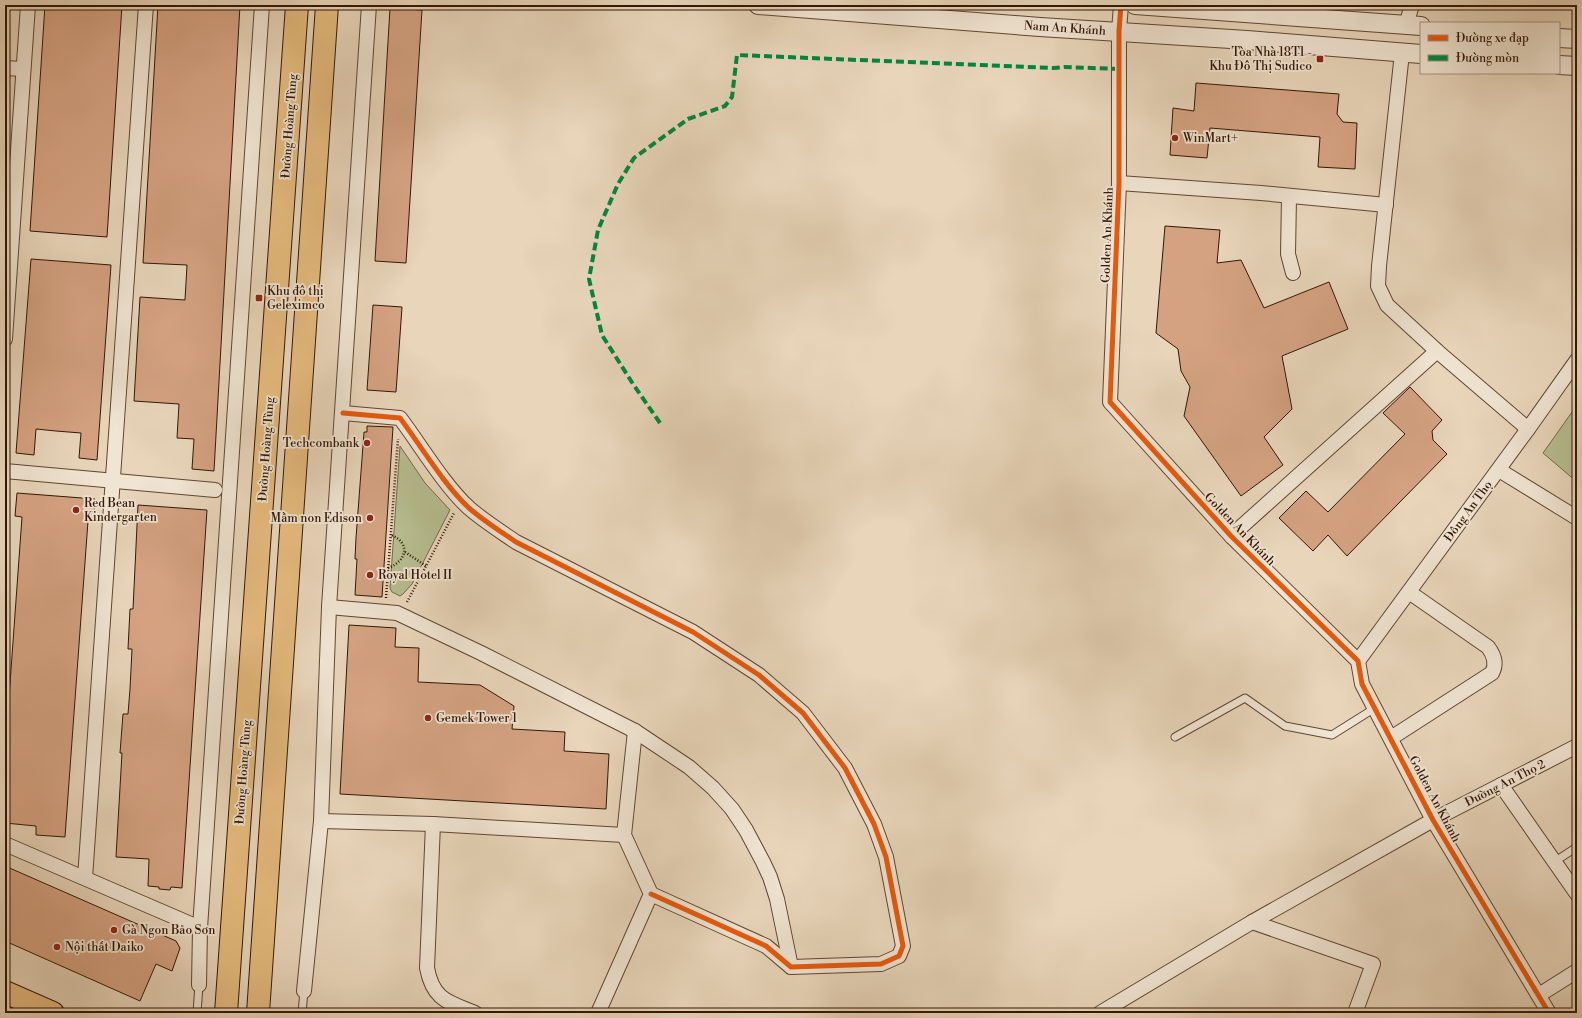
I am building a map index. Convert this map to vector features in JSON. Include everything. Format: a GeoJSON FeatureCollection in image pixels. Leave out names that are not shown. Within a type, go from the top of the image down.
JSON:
{"type":"FeatureCollection","features":[{"type":"Feature","properties":{"kind":"main road","name":"Đường Hoàng Tùng"},"geometry":{"type":"LineString","coordinates":[[226,1013],[297,5]]}},
{"type":"Feature","properties":{"kind":"main road"},"geometry":{"type":"LineString","coordinates":[[258,1013],[327,5]]}},
{"type":"Feature","properties":{"kind":"main road"},"geometry":{"type":"LineString","coordinates":[[5,992],[53,1013]]}},
{"type":"Feature","properties":{"kind":"street"},"geometry":{"type":"LineString","coordinates":[[5,339],[8,245],[24,69],[28,5]]}},
{"type":"Feature","properties":{"kind":"street"},"geometry":{"type":"LineString","coordinates":[[85,878],[114,481],[146,5]]}},
{"type":"Feature","properties":{"kind":"street"},"geometry":{"type":"LineString","coordinates":[[199,990],[200,928],[262,5]]}},
{"type":"Feature","properties":{"kind":"street"},"geometry":{"type":"LineString","coordinates":[[304,996],[320,821],[330,607],[369,5]]}},
{"type":"Feature","properties":{"kind":"street","name":"Nam An Khánh"},"geometry":{"type":"LineString","coordinates":[[758,5],[1420,54]]}},
{"type":"Feature","properties":{"kind":"street","name":"Golden An Khánh"},"geometry":{"type":"LineString","coordinates":[[1121,5],[1119,31],[1119,182],[1110,402],[1231,536],[1358,661],[1362,684],[1376,708],[1433,820],[1549,1013]]}},
{"type":"Feature","properties":{"kind":"street"},"geometry":{"type":"LineString","coordinates":[[1135,5],[1414,26],[1412,5]]}},
{"type":"Feature","properties":{"kind":"street"},"geometry":{"type":"LineString","coordinates":[[1560,38],[1577,39]]}},
{"type":"Feature","properties":{"kind":"street"},"geometry":{"type":"LineString","coordinates":[[1402,53],[1378,286],[1387,305],[1437,351],[1528,429]]}},
{"type":"Feature","properties":{"kind":"street"},"geometry":{"type":"LineString","coordinates":[[1560,65],[1577,66]]}},
{"type":"Feature","properties":{"kind":"street"},"geometry":{"type":"LineString","coordinates":[[5,68],[24,69]]}},
{"type":"Feature","properties":{"kind":"street"},"geometry":{"type":"LineString","coordinates":[[1119,182],[1386,205]]}},
{"type":"Feature","properties":{"kind":"street"},"geometry":{"type":"LineString","coordinates":[[1289,197],[1288,254],[1293,273]]}},
{"type":"Feature","properties":{"kind":"street"},"geometry":{"type":"LineString","coordinates":[[1231,536],[1437,351]]}},
{"type":"Feature","properties":{"kind":"street","name":"Đông An Thọ"},"geometry":{"type":"LineString","coordinates":[[1358,661],[1577,360]]}},
{"type":"Feature","properties":{"kind":"street"},"geometry":{"type":"LineString","coordinates":[[343,412],[399,417],[449,485],[468,507],[490,525],[516,542],[693,632],[759,675],[803,713],[845,768],[874,824],[886,857],[902,946],[899,956],[881,964],[790,967],[766,946],[651,894],[624,835],[635,731]]}},
{"type":"Feature","properties":{"kind":"street"},"geometry":{"type":"LineString","coordinates":[[1498,470],[1577,518]]}},
{"type":"Feature","properties":{"kind":"street"},"geometry":{"type":"LineString","coordinates":[[5,471],[215,490]]}},
{"type":"Feature","properties":{"kind":"street"},"geometry":{"type":"LineString","coordinates":[[1391,738],[1492,673],[1495,667],[1492,653],[1488,647],[1409,592]]}},
{"type":"Feature","properties":{"kind":"street"},"geometry":{"type":"LineString","coordinates":[[330,607],[385,612],[400,615],[481,653],[635,731],[689,768],[713,788],[732,809],[746,830],[770,877],[777,899],[790,967]]}},
{"type":"Feature","properties":{"kind":"street","name":"Đường An Thọ 2"},"geometry":{"type":"LineString","coordinates":[[1100,1013],[1252,922],[1433,820],[1577,746]]}},
{"type":"Feature","properties":{"kind":"street"},"geometry":{"type":"LineString","coordinates":[[1501,785],[1577,894]]}},
{"type":"Feature","properties":{"kind":"street"},"geometry":{"type":"LineString","coordinates":[[320,821],[433,824],[624,835]]}},
{"type":"Feature","properties":{"kind":"street"},"geometry":{"type":"LineString","coordinates":[[433,824],[428,968],[429,979],[437,994],[445,1000],[475,1013]]}},
{"type":"Feature","properties":{"kind":"street"},"geometry":{"type":"LineString","coordinates":[[5,844],[200,928]]}},
{"type":"Feature","properties":{"kind":"street"},"geometry":{"type":"LineString","coordinates":[[598,1013],[651,894]]}},
{"type":"Feature","properties":{"kind":"street"},"geometry":{"type":"LineString","coordinates":[[1252,922],[1373,964],[1355,1013]]}},
{"type":"Feature","properties":{"kind":"street"},"geometry":{"type":"LineString","coordinates":[[1539,995],[1577,971]]}},
{"type":"Feature","properties":{"kind":"lane"},"geometry":{"type":"LineString","coordinates":[[1174,737],[1245,698],[1285,726],[1332,735],[1376,708]]}},
{"type":"Feature","properties":{"kind":"lane"},"geometry":{"type":"LineString","coordinates":[[1554,862],[1577,847]]}},
{"type":"Feature","properties":{"kind":"lane"},"geometry":{"type":"LineString","coordinates":[[197,1013],[199,990]]}},
{"type":"Feature","properties":{"kind":"lane"},"geometry":{"type":"LineString","coordinates":[[302,1013],[304,996]]}},
{"type":"Feature","properties":{"kind":"path"},"geometry":{"type":"LineString","coordinates":[[385,612],[399,417]]}},
{"type":"Feature","properties":{"kind":"path"},"geometry":{"type":"LineString","coordinates":[[400,615],[461,499]]}},
{"type":"Feature","properties":{"kind":"path"},"geometry":{"type":"LineString","coordinates":[[388,568],[396,565],[402,560],[405,548],[396,537],[391,535]]}},
{"type":"Feature","properties":{"kind":"path"},"geometry":{"type":"LineString","coordinates":[[404,552],[426,566]]}},
{"type":"Feature","properties":{"kind":"green space"},"geometry":{"type":"Polygon","coordinates":[[[1577,405],[1577,482],[1543,453],[1577,405]]]}},
{"type":"Feature","properties":{"kind":"green space"},"geometry":{"type":"Polygon","coordinates":[[[400,446],[425,483],[450,510],[412,584],[400,596],[392,592],[390,588],[400,446]]]}},
{"type":"Feature","properties":{"kind":"building"},"geometry":{"type":"Polygon","coordinates":[[[45,5],[122,5],[107,237],[30,231],[45,5]]]}},
{"type":"Feature","properties":{"kind":"building"},"geometry":{"type":"Polygon","coordinates":[[[158,5],[240,5],[214,471],[192,469],[194,439],[177,438],[179,404],[134,401],[140,297],[185,300],[187,265],[143,263],[158,5]]]}},
{"type":"Feature","properties":{"kind":"building"},"geometry":{"type":"Polygon","coordinates":[[[390,8],[422,10],[406,263],[375,261],[390,8]]]}},
{"type":"Feature","properties":{"kind":"building"},"geometry":{"type":"Polygon","coordinates":[[[1196,83],[1339,94],[1337,114],[1343,122],[1357,123],[1355,169],[1318,167],[1320,137],[1210,128],[1207,158],[1170,155],[1173,108],[1194,111],[1196,83]]]}},
{"type":"Feature","properties":{"kind":"building"},"geometry":{"type":"Polygon","coordinates":[[[1165,226],[1220,230],[1217,263],[1241,260],[1264,308],[1329,282],[1348,329],[1282,356],[1292,409],[1264,437],[1283,465],[1241,496],[1184,416],[1190,387],[1181,371],[1178,349],[1156,333],[1165,226]]]}},
{"type":"Feature","properties":{"kind":"building"},"geometry":{"type":"Polygon","coordinates":[[[31,259],[111,265],[97,460],[79,458],[81,433],[36,429],[34,455],[16,453],[31,259]]]}},
{"type":"Feature","properties":{"kind":"building"},"geometry":{"type":"Polygon","coordinates":[[[373,305],[402,307],[396,392],[367,390],[373,305]]]}},
{"type":"Feature","properties":{"kind":"building"},"geometry":{"type":"Polygon","coordinates":[[[1410,387],[1442,420],[1432,431],[1433,440],[1447,454],[1347,556],[1328,535],[1313,551],[1279,518],[1306,491],[1328,512],[1405,434],[1383,413],[1410,387]]]}},
{"type":"Feature","properties":{"kind":"building"},"geometry":{"type":"Polygon","coordinates":[[[367,426],[393,427],[382,597],[355,595],[357,559],[355,559],[356,538],[364,432],[367,432],[367,426]]]}},
{"type":"Feature","properties":{"kind":"building"},"geometry":{"type":"Polygon","coordinates":[[[17,493],[95,499],[93,522],[88,521],[65,837],[36,835],[36,826],[5,823],[5,753],[22,517],[15,516],[17,493]]]}},
{"type":"Feature","properties":{"kind":"building"},"geometry":{"type":"Polygon","coordinates":[[[138,505],[207,510],[182,888],[171,887],[170,890],[148,886],[149,859],[116,857],[123,714],[128,714],[130,689],[132,649],[128,649],[130,609],[133,609],[138,505]]]}},
{"type":"Feature","properties":{"kind":"building","name":"Gemek Tower 1"},"geometry":{"type":"Polygon","coordinates":[[[349,625],[396,628],[395,647],[419,648],[418,682],[480,685],[514,706],[512,729],[565,732],[564,751],[609,754],[606,809],[340,794],[349,625]]]}},
{"type":"Feature","properties":{"kind":"building"},"geometry":{"type":"Polygon","coordinates":[[[5,866],[176,941],[180,948],[172,971],[156,964],[140,1001],[5,941],[5,866]]]}},
{"type":"Feature","properties":{"kind":"marked path"},"geometry":{"type":"LineString","coordinates":[[660,423],[602,335],[589,279],[598,230],[618,184],[634,158],[688,119],[725,106],[732,97],[737,55],[1054,68],[1120,69]]}},
{"type":"Feature","properties":{"kind":"cycle path"},"geometry":{"type":"LineString","coordinates":[[1121,5],[1119,31],[1119,183],[1110,402],[1231,536],[1358,661],[1362,684],[1433,820],[1549,1013]]}},
{"type":"Feature","properties":{"kind":"cycle path"},"geometry":{"type":"LineString","coordinates":[[343,413],[400,418],[433,465],[460,499],[486,522],[516,542],[693,632],[759,675],[803,713],[845,768],[874,824],[886,857],[903,946],[899,956],[881,964],[791,967],[766,946],[651,894]]}},
{"type":"Feature","properties":{"kind":"place","name":"Tòa Nhà 18T1 - Khu Đô Thị Sudico"},"geometry":{"type":"Point","coordinates":[1320,59]}},
{"type":"Feature","properties":{"kind":"place","name":"WinMart+"},"geometry":{"type":"Point","coordinates":[1175,138]}},
{"type":"Feature","properties":{"kind":"place","name":"Khu đô thị Geleximco"},"geometry":{"type":"Point","coordinates":[259,298]}},
{"type":"Feature","properties":{"kind":"place","name":"Techcombank"},"geometry":{"type":"Point","coordinates":[367,443]}},
{"type":"Feature","properties":{"kind":"place","name":"Red Bean Kindergarten"},"geometry":{"type":"Point","coordinates":[76,510]}},
{"type":"Feature","properties":{"kind":"place","name":"Mầm non Edison"},"geometry":{"type":"Point","coordinates":[370,518]}},
{"type":"Feature","properties":{"kind":"place","name":"Royal Hotel II"},"geometry":{"type":"Point","coordinates":[370,575]}},
{"type":"Feature","properties":{"kind":"place","name":"Gemek Tower 1"},"geometry":{"type":"Point","coordinates":[428,718]}},
{"type":"Feature","properties":{"kind":"place","name":"Gà Ngon Bảo Sơn"},"geometry":{"type":"Point","coordinates":[114,930]}},
{"type":"Feature","properties":{"kind":"place","name":"Nội thất Daiko"},"geometry":{"type":"Point","coordinates":[57,947]}}]}
